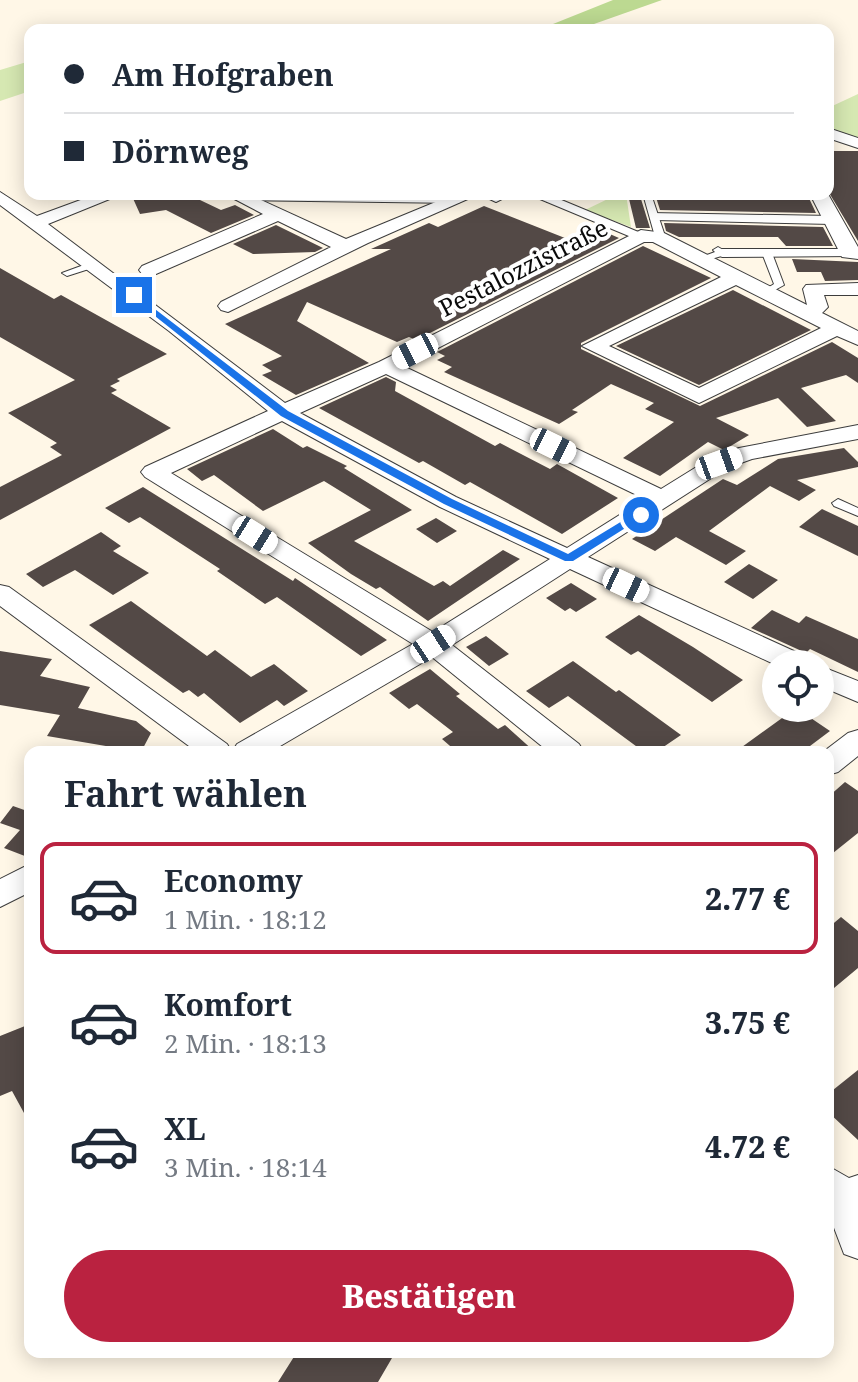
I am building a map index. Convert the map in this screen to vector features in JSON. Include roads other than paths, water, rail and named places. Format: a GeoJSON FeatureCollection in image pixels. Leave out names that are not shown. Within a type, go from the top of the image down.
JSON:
{"type":"FeatureCollection","features":[{"type":"Feature","properties":{"kind":"street"},"geometry":{"type":"LineString","coordinates":[[834,135],[858,143]]}},
{"type":"Feature","properties":{"kind":"street"},"geometry":{"type":"LineString","coordinates":[[0,197],[92,265],[223,374],[285,414],[448,502],[767,650]]}},
{"type":"Feature","properties":{"kind":"street"},"geometry":{"type":"LineString","coordinates":[[34,223],[97,200]]}},
{"type":"Feature","properties":{"kind":"street"},"geometry":{"type":"LineString","coordinates":[[247,200],[347,247]]}},
{"type":"Feature","properties":{"kind":"street"},"geometry":{"type":"LineString","coordinates":[[228,306],[347,247],[457,200]]}},
{"type":"Feature","properties":{"kind":"street"},"geometry":{"type":"LineString","coordinates":[[564,200],[649,237],[714,254],[854,253]]}},
{"type":"Feature","properties":{"kind":"street"},"geometry":{"type":"LineString","coordinates":[[822,200],[854,253]]}},
{"type":"Feature","properties":{"kind":"street"},"geometry":{"type":"LineString","coordinates":[[149,270],[277,215]]}},
{"type":"Feature","properties":{"kind":"street"},"geometry":{"type":"LineString","coordinates":[[655,216],[832,220]]}},
{"type":"Feature","properties":{"kind":"street","name":"Pestalozzistraße"},"geometry":{"type":"LineString","coordinates":[[433,644],[153,472],[285,414],[649,237]]}},
{"type":"Feature","properties":{"kind":"street"},"geometry":{"type":"LineString","coordinates":[[714,254],[736,277],[858,339]]}},
{"type":"Feature","properties":{"kind":"street"},"geometry":{"type":"LineString","coordinates":[[736,277],[592,346],[699,396],[837,328]]}},
{"type":"Feature","properties":{"kind":"street"},"geometry":{"type":"LineString","coordinates":[[809,313],[818,307],[813,289],[858,289]]}},
{"type":"Feature","properties":{"kind":"street"},"geometry":{"type":"LineString","coordinates":[[386,366],[665,500]]}},
{"type":"Feature","properties":{"kind":"street"},"geometry":{"type":"LineString","coordinates":[[257,746],[433,644],[719,463],[747,453],[858,432]]}},
{"type":"Feature","properties":{"kind":"street"},"geometry":{"type":"LineString","coordinates":[[0,593],[209,746]]}},
{"type":"Feature","properties":{"kind":"street"},"geometry":{"type":"LineString","coordinates":[[433,644],[561,746]]}},
{"type":"Feature","properties":{"kind":"street"},"geometry":{"type":"LineString","coordinates":[[834,681],[858,692]]}},
{"type":"Feature","properties":{"kind":"street"},"geometry":{"type":"LineString","coordinates":[[834,759],[858,740]]}},
{"type":"Feature","properties":{"kind":"street"},"geometry":{"type":"LineString","coordinates":[[0,894],[24,880]]}},
{"type":"Feature","properties":{"kind":"lane"},"geometry":{"type":"LineString","coordinates":[[649,200],[655,216],[649,237]]}},
{"type":"Feature","properties":{"kind":"lane"},"geometry":{"type":"LineString","coordinates":[[766,292],[779,285],[767,253]]}},
{"type":"Feature","properties":{"kind":"lane"},"geometry":{"type":"LineString","coordinates":[[67,273],[92,265]]}},
{"type":"Feature","properties":{"kind":"lane"},"geometry":{"type":"LineString","coordinates":[[838,503],[858,512]]}}]}
